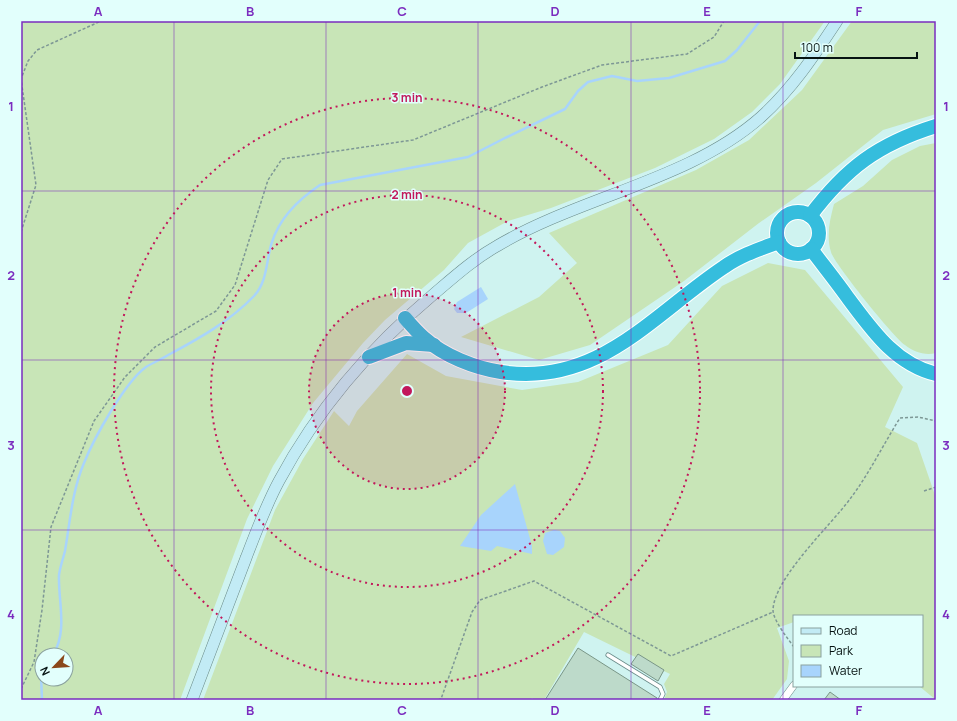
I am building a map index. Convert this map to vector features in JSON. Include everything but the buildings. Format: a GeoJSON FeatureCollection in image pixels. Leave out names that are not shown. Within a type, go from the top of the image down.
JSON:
{"type":"FeatureCollection","features":[{"type":"Feature","properties":{"kind":"highway"},"geometry":{"type":"LineString","coordinates":[[810,216],[834,186],[848,171],[862,160],[883,147],[909,134],[936,126]]}},
{"type":"Feature","properties":{"kind":"highway"},"geometry":{"type":"LineString","coordinates":[[797,212],[810,216],[816,220],[819,230],[816,244],[804,253],[793,253],[784,248],[779,242],[777,230],[781,221],[788,214],[797,212]]}},
{"type":"Feature","properties":{"kind":"highway"},"geometry":{"type":"LineString","coordinates":[[405,318],[424,338],[462,361],[490,371],[511,374],[545,373],[578,366],[599,357],[624,342],[725,266],[743,256],[779,242]]}},
{"type":"Feature","properties":{"kind":"highway"},"geometry":{"type":"LineString","coordinates":[[811,249],[886,345],[901,359],[924,371],[936,374]]}},
{"type":"Feature","properties":{"kind":"highway"},"geometry":{"type":"LineString","coordinates":[[369,357],[406,342],[434,345]]}},
{"type":"Feature","properties":{"kind":"highway"},"geometry":{"type":"LineString","coordinates":[[914,365],[936,367]]}},
{"type":"Feature","properties":{"kind":"main road"},"geometry":{"type":"LineString","coordinates":[[192,700],[230,598],[278,483],[327,404],[405,318],[471,262],[522,232],[689,162],[734,137],[759,119],[785,94],[816,54],[837,21]]}},
{"type":"Feature","properties":{"kind":"street"},"geometry":{"type":"LineString","coordinates":[[783,700],[793,686]]}},
{"type":"Feature","properties":{"kind":"lane"},"geometry":{"type":"LineString","coordinates":[[608,655],[660,687],[663,694],[660,700]]}},
{"type":"Feature","properties":{"kind":"path"},"geometry":{"type":"LineString","coordinates":[[21,232],[36,185],[21,79],[28,61],[37,50],[101,21]]}},
{"type":"Feature","properties":{"kind":"path"},"geometry":{"type":"LineString","coordinates":[[21,688],[34,662],[42,610],[51,527],[94,422],[125,377],[155,347],[216,311],[235,285],[268,180],[282,159],[412,140],[542,87],[602,65],[687,54],[714,37],[724,21]]}},
{"type":"Feature","properties":{"kind":"path"},"geometry":{"type":"LineString","coordinates":[[793,646],[785,636],[773,612],[774,603],[792,567],[850,498],[900,418],[918,417],[936,421]]}},
{"type":"Feature","properties":{"kind":"path"},"geometry":{"type":"LineString","coordinates":[[924,491],[936,487]]}},
{"type":"Feature","properties":{"kind":"path"},"geometry":{"type":"LineString","coordinates":[[438,700],[441,699],[472,612],[480,600],[534,581],[671,656],[773,612]]}},
{"type":"Feature","properties":{"kind":"green space"},"geometry":{"type":"Polygon","coordinates":[[[21,21],[825,21],[780,84],[752,112],[714,139],[655,168],[551,208],[508,221],[468,243],[444,270],[385,320],[363,343],[313,403],[273,466],[247,519],[180,700],[21,700],[21,21]]]}},
{"type":"Feature","properties":{"kind":"green space"},"geometry":{"type":"Polygon","coordinates":[[[852,21],[936,21],[936,114],[883,130],[816,183],[759,223],[684,281],[590,345],[539,360],[461,337],[539,297],[577,263],[549,233],[696,170],[749,140],[802,90],[852,21]]]}},
{"type":"Feature","properties":{"kind":"green space"},"geometry":{"type":"Polygon","coordinates":[[[936,143],[936,353],[924,354],[912,350],[905,345],[878,316],[834,259],[831,252],[829,234],[834,204],[863,186],[892,160],[920,146],[936,143]]]}},
{"type":"Feature","properties":{"kind":"green space"},"geometry":{"type":"Polygon","coordinates":[[[768,263],[805,270],[903,387],[885,427],[917,443],[936,498],[936,700],[920,687],[923,687],[923,615],[793,615],[793,622],[777,628],[789,661],[787,679],[772,700],[664,700],[667,692],[664,684],[670,674],[584,632],[544,700],[535,700],[532,698],[530,700],[203,700],[275,510],[303,459],[334,411],[349,426],[357,411],[407,354],[446,376],[522,390],[578,382],[668,345],[722,286],[768,263]]]}},
{"type":"Feature","properties":{"kind":"water"},"geometry":{"type":"Polygon","coordinates":[[[481,287],[488,299],[466,313],[457,313],[454,309],[457,302],[481,287]]]}},
{"type":"Feature","properties":{"kind":"water"},"geometry":{"type":"Polygon","coordinates":[[[515,484],[532,546],[532,554],[497,546],[491,551],[460,546],[481,515],[515,484]]]}},
{"type":"Feature","properties":{"kind":"water"},"geometry":{"type":"Polygon","coordinates":[[[554,530],[560,531],[565,538],[564,547],[553,555],[547,554],[543,541],[545,533],[554,530]]]}},
{"type":"Feature","properties":{"kind":"waterway"},"geometry":{"type":"LineString","coordinates":[[57,647],[61,626],[59,575],[65,551],[74,496],[84,463],[102,426],[120,397],[138,374],[146,367],[192,342],[225,321],[254,296],[262,284],[275,233],[291,209],[305,196],[320,185],[468,157],[565,109],[578,91],[588,82],[612,76],[637,81],[669,78],[725,61],[737,50],[760,21]]}},
{"type":"Feature","properties":{"kind":"waterway"},"geometry":{"type":"LineString","coordinates":[[42,687],[42,700]]}}]}
